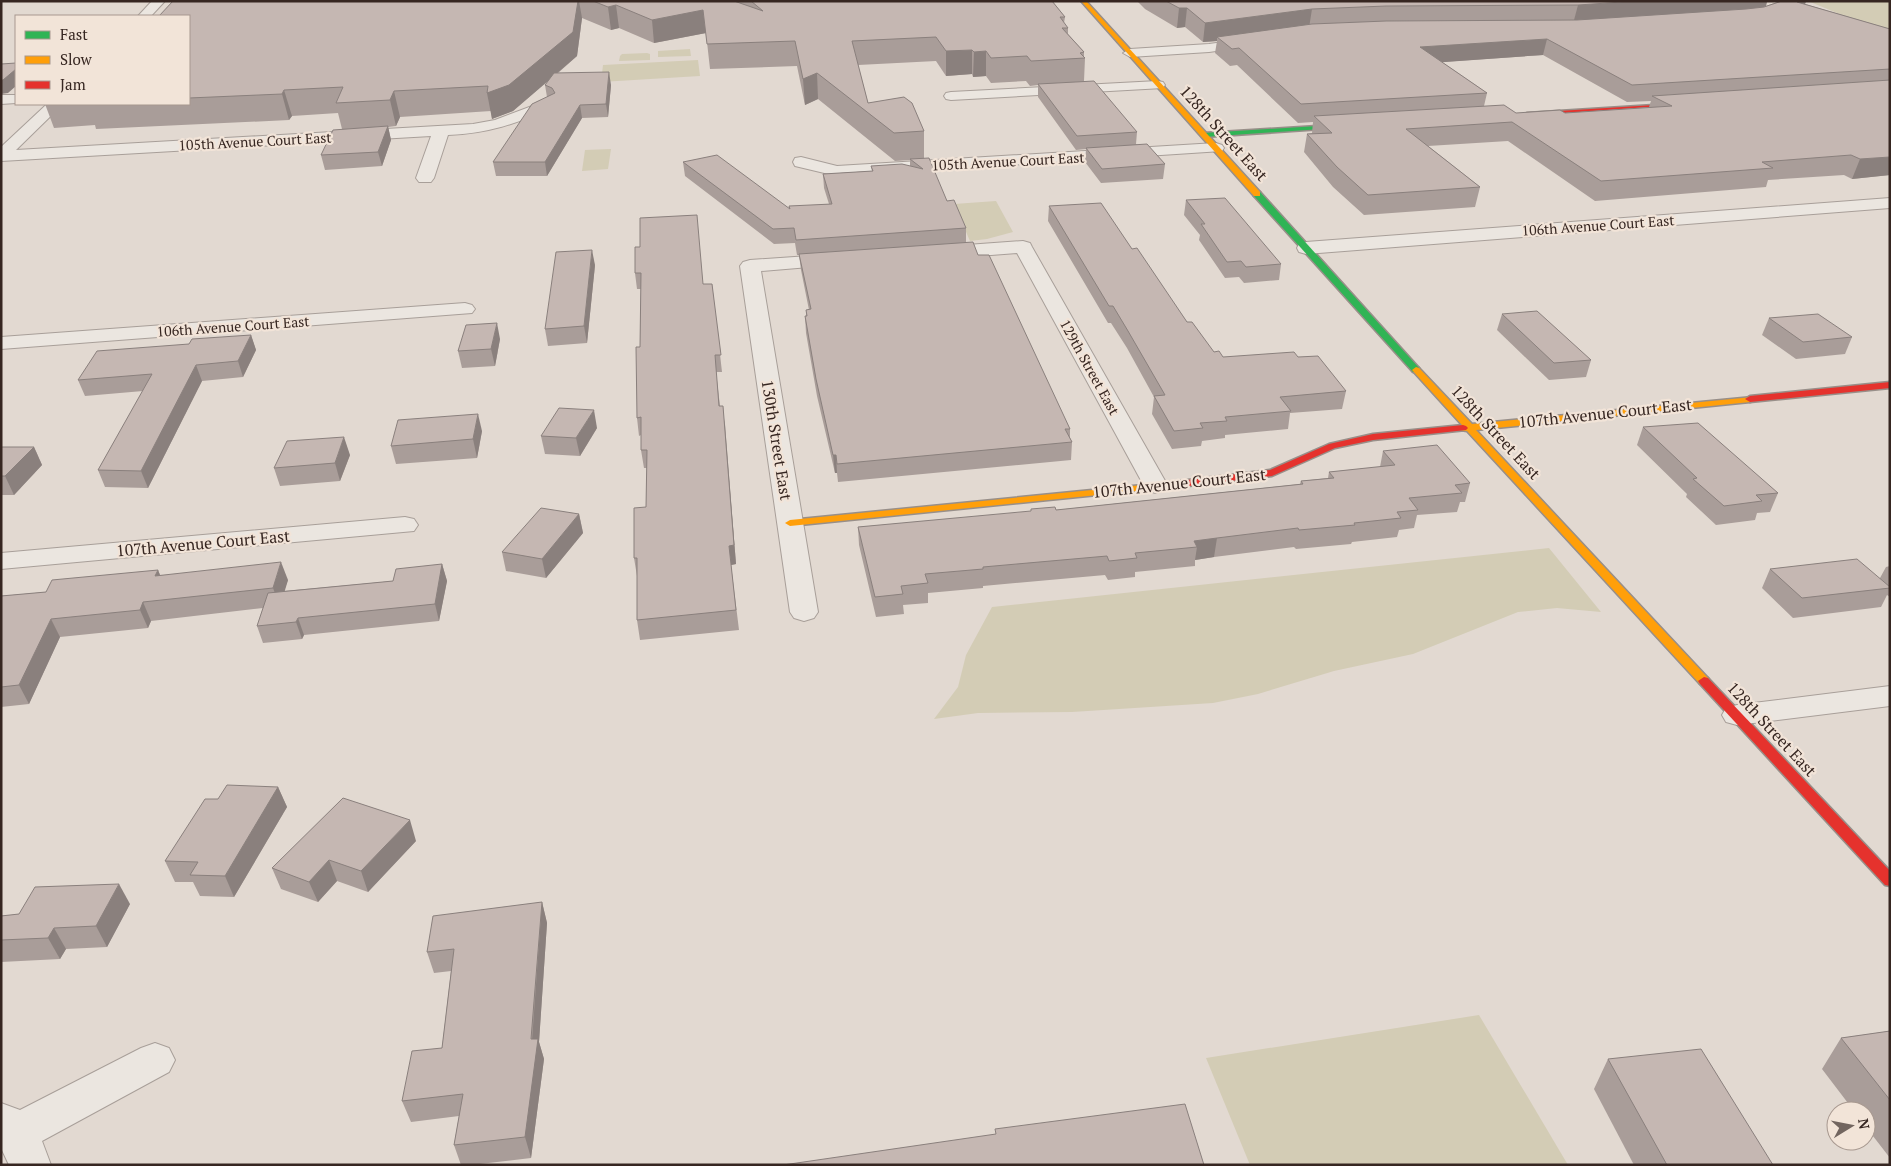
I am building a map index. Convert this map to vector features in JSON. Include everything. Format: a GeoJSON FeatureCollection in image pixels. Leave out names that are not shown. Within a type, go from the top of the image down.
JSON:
{"type":"FeatureCollection","features":[{"type":"Feature","properties":{"kind":"street"},"geometry":{"type":"LineString","coordinates":[[145,15],[159,1]]}},
{"type":"Feature","properties":{"kind":"street","name":"128th Street East"},"geometry":{"type":"LineString","coordinates":[[1084,1],[1468,427],[1890,881]]}},
{"type":"Feature","properties":{"kind":"street"},"geometry":{"type":"LineString","coordinates":[[1130,53],[1209,48],[1265,40]]}},
{"type":"Feature","properties":{"kind":"street"},"geometry":{"type":"LineString","coordinates":[[951,96],[1158,85]]}},
{"type":"Feature","properties":{"kind":"street"},"geometry":{"type":"LineString","coordinates":[[1,100],[15,99]]}},
{"type":"Feature","properties":{"kind":"street"},"geometry":{"type":"LineString","coordinates":[[1513,116],[1702,104]]}},
{"type":"Feature","properties":{"kind":"street"},"geometry":{"type":"LineString","coordinates":[[1,156],[54,105]]}},
{"type":"Feature","properties":{"kind":"street","name":"105th Avenue Court East"},"geometry":{"type":"LineString","coordinates":[[1,156],[481,128],[508,121],[548,105]]}},
{"type":"Feature","properties":{"kind":"street"},"geometry":{"type":"LineString","coordinates":[[1204,135],[1365,125]]}},
{"type":"Feature","properties":{"kind":"street"},"geometry":{"type":"LineString","coordinates":[[425,178],[441,131]]}},
{"type":"Feature","properties":{"kind":"street","name":"105th Avenue Court East"},"geometry":{"type":"LineString","coordinates":[[801,162],[836,171],[1216,148]]}},
{"type":"Feature","properties":{"kind":"street","name":"106th Avenue Court East"},"geometry":{"type":"LineString","coordinates":[[1306,248],[1890,203]]}},
{"type":"Feature","properties":{"kind":"street","name":"129th Street East"},"geometry":{"type":"LineString","coordinates":[[918,255],[1023,247],[1156,486]]}},
{"type":"Feature","properties":{"kind":"street","name":"130th Street East"},"geometry":{"type":"LineString","coordinates":[[804,612],[750,266],[859,259]]}},
{"type":"Feature","properties":{"kind":"street","name":"106th Avenue Court East"},"geometry":{"type":"LineString","coordinates":[[1,343],[465,309]]}},
{"type":"Feature","properties":{"kind":"street","name":"107th Avenue Court East"},"geometry":{"type":"LineString","coordinates":[[790,523],[1272,473],[1332,446],[1373,437],[1890,385]]}},
{"type":"Feature","properties":{"kind":"street","name":"107th Avenue Court East"},"geometry":{"type":"LineString","coordinates":[[1,561],[405,524]]}},
{"type":"Feature","properties":{"kind":"street"},"geometry":{"type":"LineString","coordinates":[[1737,715],[1890,696]]}},
{"type":"Feature","properties":{"kind":"street"},"geometry":{"type":"LineString","coordinates":[[15,1140],[155,1060]]}},
{"type":"Feature","properties":{"kind":"shaded area"},"geometry":{"type":"Polygon","coordinates":[[[1808,1],[1890,1],[1890,35],[1808,1]]]}},
{"type":"Feature","properties":{"kind":"shaded area"},"geometry":{"type":"Polygon","coordinates":[[[690,49],[691,56],[658,57],[658,51],[690,49]]]}},
{"type":"Feature","properties":{"kind":"shaded area"},"geometry":{"type":"Polygon","coordinates":[[[622,54],[650,54],[650,60],[619,61],[622,54]]]}},
{"type":"Feature","properties":{"kind":"shaded area"},"geometry":{"type":"Polygon","coordinates":[[[698,60],[700,76],[601,82],[603,65],[698,60]]]}},
{"type":"Feature","properties":{"kind":"shaded area"},"geometry":{"type":"Polygon","coordinates":[[[611,149],[608,169],[582,171],[585,150],[611,149]]]}},
{"type":"Feature","properties":{"kind":"shaded area"},"geometry":{"type":"Polygon","coordinates":[[[996,201],[1013,232],[987,239],[970,241],[954,204],[996,201]]]}},
{"type":"Feature","properties":{"kind":"shaded area"},"geometry":{"type":"Polygon","coordinates":[[[1549,548],[1601,612],[1557,608],[1518,612],[1413,654],[1334,671],[1258,694],[1213,703],[1072,712],[978,713],[934,719],[958,687],[966,655],[992,607],[1549,548]]]}},
{"type":"Feature","properties":{"kind":"shaded area"},"geometry":{"type":"Polygon","coordinates":[[[1479,1015],[1568,1165],[1250,1165],[1206,1058],[1479,1015]]]}},
{"type":"Feature","properties":{"kind":"building"},"geometry":{"type":"Polygon","coordinates":[[[173,1],[578,1],[573,32],[509,85],[487,93],[488,86],[394,91],[390,100],[336,103],[343,87],[284,90],[282,94],[190,98],[190,15],[160,15],[173,1]]]}},
{"type":"Feature","properties":{"kind":"building"},"geometry":{"type":"Polygon","coordinates":[[[593,1],[734,1],[763,11],[751,1],[1052,1],[1065,17],[1060,17],[1068,28],[1062,28],[1084,52],[1080,53],[1085,58],[1031,61],[1027,56],[991,58],[986,51],[946,51],[936,37],[852,41],[868,103],[904,97],[912,103],[924,131],[894,133],[817,73],[803,79],[795,41],[707,44],[703,10],[652,20],[616,5],[608,7],[593,1]]]}},
{"type":"Feature","properties":{"kind":"building"},"geometry":{"type":"Polygon","coordinates":[[[1166,1],[1637,1],[1578,5],[1386,6],[1312,9],[1205,23],[1187,8],[1179,8],[1166,1]]]}},
{"type":"Feature","properties":{"kind":"building"},"geometry":{"type":"Polygon","coordinates":[[[1782,1],[1798,1],[1890,29],[1890,69],[1632,85],[1547,39],[1420,47],[1487,93],[1301,104],[1239,48],[1232,49],[1217,37],[1312,24],[1386,21],[1577,20],[1746,9],[1764,7],[1782,1]]]}},
{"type":"Feature","properties":{"kind":"building"},"geometry":{"type":"Polygon","coordinates":[[[15,63],[15,70],[3,80],[1,80],[1,64],[15,63]]]}},
{"type":"Feature","properties":{"kind":"building"},"geometry":{"type":"Polygon","coordinates":[[[609,72],[606,104],[580,105],[545,162],[493,162],[532,104],[555,93],[552,88],[545,85],[554,73],[609,72]]]}},
{"type":"Feature","properties":{"kind":"building"},"geometry":{"type":"Polygon","coordinates":[[[1890,80],[1890,157],[1860,159],[1851,155],[1762,162],[1773,168],[1601,181],[1512,122],[1406,129],[1480,187],[1368,195],[1337,167],[1307,134],[1332,133],[1314,116],[1504,105],[1516,113],[1560,110],[1565,113],[1672,106],[1652,96],[1890,80]]]}},
{"type":"Feature","properties":{"kind":"building"},"geometry":{"type":"Polygon","coordinates":[[[1094,81],[1137,132],[1077,136],[1038,84],[1094,81]]]}},
{"type":"Feature","properties":{"kind":"building"},"geometry":{"type":"Polygon","coordinates":[[[388,126],[378,152],[321,155],[333,130],[388,126]]]}},
{"type":"Feature","properties":{"kind":"building"},"geometry":{"type":"Polygon","coordinates":[[[1147,144],[1165,164],[1102,169],[1086,148],[1147,144]]]}},
{"type":"Feature","properties":{"kind":"building"},"geometry":{"type":"Polygon","coordinates":[[[717,155],[790,209],[789,206],[832,204],[823,174],[873,171],[871,166],[902,164],[923,169],[910,159],[929,158],[947,201],[954,200],[966,228],[796,240],[794,228],[773,229],[683,162],[717,155]]]}},
{"type":"Feature","properties":{"kind":"building"},"geometry":{"type":"Polygon","coordinates":[[[1225,198],[1281,264],[1246,267],[1241,261],[1227,262],[1201,224],[1205,224],[1186,200],[1225,198]]]}},
{"type":"Feature","properties":{"kind":"building"},"geometry":{"type":"Polygon","coordinates":[[[1101,203],[1132,249],[1137,248],[1187,322],[1192,322],[1214,352],[1219,351],[1223,357],[1294,352],[1298,357],[1318,356],[1346,391],[1280,397],[1291,411],[1225,417],[1227,421],[1200,423],[1203,428],[1174,431],[1154,396],[1165,395],[1113,306],[1109,306],[1049,206],[1101,203]]]}},
{"type":"Feature","properties":{"kind":"building"},"geometry":{"type":"Polygon","coordinates":[[[697,215],[703,284],[712,284],[721,355],[715,355],[719,406],[723,406],[734,545],[729,546],[736,610],[637,620],[637,558],[634,558],[634,508],[646,507],[647,450],[641,450],[641,417],[637,418],[636,347],[640,347],[641,273],[635,273],[635,247],[640,247],[640,218],[697,215]]]}},
{"type":"Feature","properties":{"kind":"building"},"geometry":{"type":"Polygon","coordinates":[[[973,242],[978,255],[989,255],[1070,429],[1065,429],[1072,442],[837,464],[836,455],[833,455],[816,379],[805,316],[807,316],[806,310],[811,309],[799,254],[973,242]]]}},
{"type":"Feature","properties":{"kind":"building"},"geometry":{"type":"Polygon","coordinates":[[[592,250],[584,326],[545,329],[556,252],[592,250]]]}},
{"type":"Feature","properties":{"kind":"building"},"geometry":{"type":"Polygon","coordinates":[[[1537,311],[1591,360],[1554,363],[1502,314],[1537,311]]]}},
{"type":"Feature","properties":{"kind":"building"},"geometry":{"type":"Polygon","coordinates":[[[1818,314],[1852,337],[1803,342],[1769,318],[1818,314]]]}},
{"type":"Feature","properties":{"kind":"building"},"geometry":{"type":"Polygon","coordinates":[[[497,323],[491,349],[458,351],[466,325],[497,323]]]}},
{"type":"Feature","properties":{"kind":"building"},"geometry":{"type":"Polygon","coordinates":[[[251,335],[238,361],[196,365],[141,471],[98,470],[152,374],[78,380],[97,351],[189,344],[192,339],[251,335]]]}},
{"type":"Feature","properties":{"kind":"building"},"geometry":{"type":"Polygon","coordinates":[[[559,408],[594,410],[576,438],[541,436],[559,408]]]}},
{"type":"Feature","properties":{"kind":"building"},"geometry":{"type":"Polygon","coordinates":[[[478,414],[473,439],[391,446],[398,420],[478,414]]]}},
{"type":"Feature","properties":{"kind":"building"},"geometry":{"type":"Polygon","coordinates":[[[1698,423],[1778,493],[1756,495],[1762,501],[1724,506],[1693,479],[1697,478],[1643,427],[1698,423]]]}},
{"type":"Feature","properties":{"kind":"building"},"geometry":{"type":"Polygon","coordinates":[[[344,437],[335,463],[274,468],[287,441],[344,437]]]}},
{"type":"Feature","properties":{"kind":"building"},"geometry":{"type":"Polygon","coordinates":[[[1437,445],[1470,483],[1455,485],[1462,493],[1409,498],[1418,510],[1397,512],[1401,518],[1354,523],[1355,525],[1299,530],[1298,528],[1194,541],[1197,547],[1135,553],[1137,558],[1109,561],[1107,556],[925,574],[928,583],[901,586],[903,594],[875,597],[858,527],[1031,511],[1031,509],[1055,507],[1056,510],[1303,484],[1301,481],[1334,478],[1329,472],[1395,465],[1383,451],[1437,445]]]}},
{"type":"Feature","properties":{"kind":"building"},"geometry":{"type":"Polygon","coordinates":[[[1,447],[34,447],[5,476],[1,476],[1,447]]]}},
{"type":"Feature","properties":{"kind":"building"},"geometry":{"type":"Polygon","coordinates":[[[541,508],[579,514],[542,559],[502,552],[541,508]]]}},
{"type":"Feature","properties":{"kind":"building"},"geometry":{"type":"Polygon","coordinates":[[[1857,559],[1890,588],[1802,598],[1770,569],[1857,559]]]}},
{"type":"Feature","properties":{"kind":"building"},"geometry":{"type":"Polygon","coordinates":[[[281,562],[273,588],[143,602],[140,610],[51,619],[19,685],[1,687],[1,596],[46,592],[52,580],[158,570],[155,576],[281,562]]]}},
{"type":"Feature","properties":{"kind":"building"},"geometry":{"type":"Polygon","coordinates":[[[442,564],[435,604],[298,618],[296,622],[257,626],[268,593],[393,581],[396,569],[442,564]]]}},
{"type":"Feature","properties":{"kind":"building"},"geometry":{"type":"Polygon","coordinates":[[[227,785],[278,787],[225,876],[190,875],[198,862],[165,861],[205,799],[218,799],[227,785]]]}},
{"type":"Feature","properties":{"kind":"building"},"geometry":{"type":"Polygon","coordinates":[[[343,798],[410,820],[361,871],[329,860],[309,882],[272,868],[343,798]]]}},
{"type":"Feature","properties":{"kind":"building"},"geometry":{"type":"Polygon","coordinates":[[[119,884],[96,926],[54,928],[48,938],[1,940],[1,916],[19,914],[35,887],[119,884]]]}},
{"type":"Feature","properties":{"kind":"building"},"geometry":{"type":"Polygon","coordinates":[[[542,902],[531,1039],[538,1039],[525,1137],[454,1145],[463,1094],[402,1101],[412,1051],[442,1048],[454,949],[427,952],[433,916],[542,902]]]}},
{"type":"Feature","properties":{"kind":"building"},"geometry":{"type":"Polygon","coordinates":[[[1890,1031],[1890,1100],[1841,1038],[1890,1031]]]}},
{"type":"Feature","properties":{"kind":"building"},"geometry":{"type":"Polygon","coordinates":[[[1701,1049],[1773,1165],[1667,1165],[1608,1059],[1701,1049]]]}},
{"type":"Feature","properties":{"kind":"building"},"geometry":{"type":"Polygon","coordinates":[[[1185,1104],[1204,1165],[783,1165],[996,1134],[995,1129],[1185,1104]]]}},
{"type":"Feature","properties":{"kind":"traffic: fast"},"geometry":{"type":"LineString","coordinates":[[1204,135],[1349,126]]}},
{"type":"Feature","properties":{"kind":"traffic: fast"},"geometry":{"type":"LineString","coordinates":[[1257,194],[1416,370]]}},
{"type":"Feature","properties":{"kind":"traffic: slow"},"geometry":{"type":"LineString","coordinates":[[1083,1],[1257,194]]}},
{"type":"Feature","properties":{"kind":"traffic: slow"},"geometry":{"type":"LineString","coordinates":[[1416,370],[1704,681]]}},
{"type":"Feature","properties":{"kind":"traffic: slow"},"geometry":{"type":"LineString","coordinates":[[1463,428],[1750,399]]}},
{"type":"Feature","properties":{"kind":"traffic: slow"},"geometry":{"type":"LineString","coordinates":[[790,523],[1163,486]]}},
{"type":"Feature","properties":{"kind":"traffic: jam"},"geometry":{"type":"LineString","coordinates":[[1527,115],[1686,105]]}},
{"type":"Feature","properties":{"kind":"traffic: jam"},"geometry":{"type":"LineString","coordinates":[[1750,399],[1890,385]]}},
{"type":"Feature","properties":{"kind":"traffic: jam"},"geometry":{"type":"LineString","coordinates":[[1163,486],[1272,473],[1332,446],[1373,437],[1463,428]]}},
{"type":"Feature","properties":{"kind":"traffic: jam"},"geometry":{"type":"LineString","coordinates":[[1704,681],[1890,881]]}}]}
